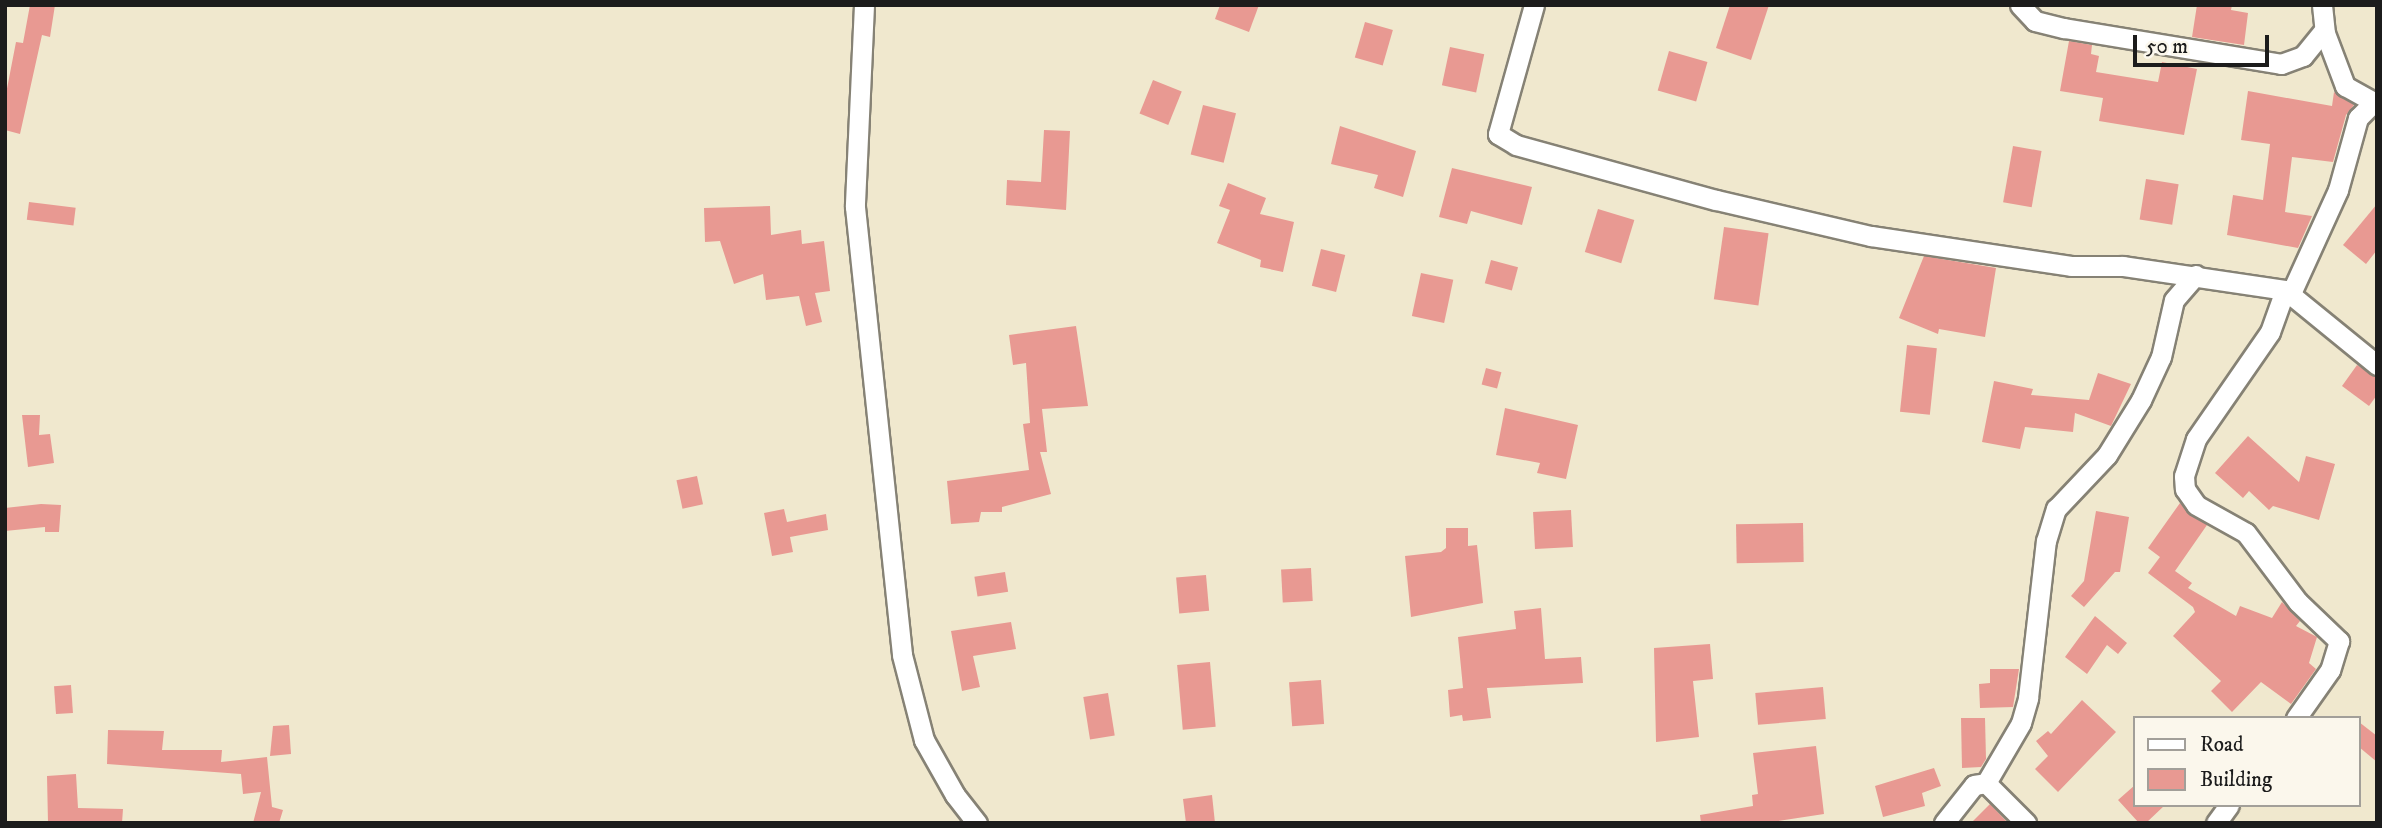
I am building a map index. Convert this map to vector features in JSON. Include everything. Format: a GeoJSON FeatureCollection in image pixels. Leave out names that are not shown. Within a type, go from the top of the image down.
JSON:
{"type":"FeatureCollection","features":[{"type":"Feature","properties":{"kind":"street"},"geometry":{"type":"LineString","coordinates":[[864,5],[855,207],[902,655],[924,740],[955,795],[977,823]]}},
{"type":"Feature","properties":{"kind":"street"},"geometry":{"type":"LineString","coordinates":[[1534,5],[1497,134],[1516,145],[1716,200],[1871,236],[2071,266],[2196,275],[2288,290],[2377,365]]}},
{"type":"Feature","properties":{"kind":"street"},"geometry":{"type":"LineString","coordinates":[[2020,5],[2035,21],[2054,26],[2281,64],[2304,56],[2324,30]]}},
{"type":"Feature","properties":{"kind":"street"},"geometry":{"type":"LineString","coordinates":[[2298,716],[2330,670],[2339,641],[2298,602],[2246,533],[2196,505],[2185,489],[2184,476],[2196,439],[2270,332],[2338,190],[2358,118],[2375,104],[2345,86],[2324,30],[2322,5]]}},
{"type":"Feature","properties":{"kind":"street"},"geometry":{"type":"LineString","coordinates":[[1986,783],[2021,723],[2028,698],[2046,541],[2056,509],[2107,455],[2141,400],[2161,357],[2175,300],[2196,275]]}},
{"type":"Feature","properties":{"kind":"street"},"geometry":{"type":"LineString","coordinates":[[1944,823],[1974,785],[1986,783]]}},
{"type":"Feature","properties":{"kind":"street"},"geometry":{"type":"LineString","coordinates":[[1986,783],[2026,823]]}},
{"type":"Feature","properties":{"kind":"street"},"geometry":{"type":"LineString","coordinates":[[2216,823],[2228,807]]}},
{"type":"Feature","properties":{"kind":"building"},"geometry":{"type":"Polygon","coordinates":[[[30,5],[55,5],[50,37],[42,35],[20,134],[5,130],[5,99],[16,42],[23,43],[30,5]]]}},
{"type":"Feature","properties":{"kind":"building"},"geometry":{"type":"Polygon","coordinates":[[[1220,5],[1259,5],[1249,32],[1215,19],[1220,5]]]}},
{"type":"Feature","properties":{"kind":"building"},"geometry":{"type":"Polygon","coordinates":[[[1730,5],[1769,5],[1751,60],[1716,48],[1730,5]]]}},
{"type":"Feature","properties":{"kind":"building"},"geometry":{"type":"Polygon","coordinates":[[[2197,5],[2232,5],[2231,10],[2248,13],[2244,45],[2192,37],[2197,5]]]}},
{"type":"Feature","properties":{"kind":"building"},"geometry":{"type":"Polygon","coordinates":[[[1365,22],[1393,30],[1383,66],[1355,58],[1365,22]]]}},
{"type":"Feature","properties":{"kind":"building"},"geometry":{"type":"Polygon","coordinates":[[[2069,41],[2092,45],[2091,54],[2099,56],[2096,72],[2158,82],[2162,62],[2197,69],[2184,135],[2099,121],[2103,98],[2060,91],[2069,41]]]}},
{"type":"Feature","properties":{"kind":"building"},"geometry":{"type":"Polygon","coordinates":[[[1450,47],[1484,54],[1476,92],[1442,85],[1450,47]]]}},
{"type":"Feature","properties":{"kind":"building"},"geometry":{"type":"Polygon","coordinates":[[[1669,51],[1707,62],[1696,101],[1658,90],[1669,51]]]}},
{"type":"Feature","properties":{"kind":"building"},"geometry":{"type":"Polygon","coordinates":[[[1153,80],[1182,92],[1168,125],[1140,113],[1153,80]]]}},
{"type":"Feature","properties":{"kind":"building"},"geometry":{"type":"Polygon","coordinates":[[[2248,91],[2332,106],[2334,92],[2354,105],[2346,115],[2333,162],[2292,157],[2285,212],[2312,216],[2298,248],[2227,235],[2233,195],[2263,200],[2270,144],[2241,140],[2248,91]]]}},
{"type":"Feature","properties":{"kind":"building"},"geometry":{"type":"Polygon","coordinates":[[[1203,105],[1236,113],[1224,163],[1191,154],[1203,105]]]}},
{"type":"Feature","properties":{"kind":"building"},"geometry":{"type":"Polygon","coordinates":[[[1340,126],[1416,151],[1403,197],[1374,188],[1378,175],[1331,164],[1340,126]]]}},
{"type":"Feature","properties":{"kind":"building"},"geometry":{"type":"Polygon","coordinates":[[[1044,130],[1070,131],[1066,210],[1006,205],[1007,180],[1041,182],[1044,130]]]}},
{"type":"Feature","properties":{"kind":"building"},"geometry":{"type":"Polygon","coordinates":[[[2013,146],[2042,151],[2032,207],[2003,202],[2013,146]]]}},
{"type":"Feature","properties":{"kind":"building"},"geometry":{"type":"Polygon","coordinates":[[[1452,168],[1532,187],[1522,225],[1471,211],[1467,224],[1439,217],[1452,168]]]}},
{"type":"Feature","properties":{"kind":"building"},"geometry":{"type":"Polygon","coordinates":[[[2146,179],[2179,184],[2172,225],[2140,219],[2146,179]]]}},
{"type":"Feature","properties":{"kind":"building"},"geometry":{"type":"Polygon","coordinates":[[[1228,183],[1266,198],[1260,214],[1294,222],[1283,272],[1260,267],[1261,260],[1217,243],[1230,210],[1219,206],[1228,183]]]}},
{"type":"Feature","properties":{"kind":"building"},"geometry":{"type":"Polygon","coordinates":[[[29,202],[76,208],[73,226],[27,220],[29,202]]]}},
{"type":"Feature","properties":{"kind":"building"},"geometry":{"type":"Polygon","coordinates":[[[2377,204],[2377,250],[2366,264],[2343,245],[2377,204]]]}},
{"type":"Feature","properties":{"kind":"building"},"geometry":{"type":"Polygon","coordinates":[[[770,206],[771,235],[801,230],[802,244],[824,241],[830,291],[815,293],[822,322],[806,326],[799,296],[766,300],[763,274],[734,284],[720,241],[705,242],[704,208],[770,206]]]}},
{"type":"Feature","properties":{"kind":"building"},"geometry":{"type":"Polygon","coordinates":[[[1598,209],[1634,220],[1621,263],[1585,252],[1598,209]]]}},
{"type":"Feature","properties":{"kind":"building"},"geometry":{"type":"Polygon","coordinates":[[[1724,227],[1769,233],[1758,306],[1714,299],[1724,227]]]}},
{"type":"Feature","properties":{"kind":"building"},"geometry":{"type":"Polygon","coordinates":[[[1321,249],[1345,255],[1336,292],[1312,286],[1321,249]]]}},
{"type":"Feature","properties":{"kind":"building"},"geometry":{"type":"Polygon","coordinates":[[[1924,256],[1996,268],[1985,337],[1939,329],[1938,334],[1899,318],[1924,256]]]}},
{"type":"Feature","properties":{"kind":"building"},"geometry":{"type":"Polygon","coordinates":[[[1491,260],[1518,267],[1512,290],[1485,283],[1491,260]]]}},
{"type":"Feature","properties":{"kind":"building"},"geometry":{"type":"Polygon","coordinates":[[[1421,273],[1453,280],[1444,323],[1412,316],[1421,273]]]}},
{"type":"Feature","properties":{"kind":"building"},"geometry":{"type":"Polygon","coordinates":[[[1076,326],[1088,406],[1042,409],[1047,452],[1040,452],[1051,494],[1002,507],[1002,512],[981,512],[979,522],[951,524],[947,481],[1029,470],[1023,424],[1030,423],[1026,363],[1013,365],[1009,335],[1076,326]]]}},
{"type":"Feature","properties":{"kind":"building"},"geometry":{"type":"Polygon","coordinates":[[[1907,345],[1937,348],[1930,415],[1900,412],[1907,345]]]}},
{"type":"Feature","properties":{"kind":"building"},"geometry":{"type":"Polygon","coordinates":[[[2357,365],[2377,377],[2377,395],[2369,406],[2342,386],[2357,365]]]}},
{"type":"Feature","properties":{"kind":"building"},"geometry":{"type":"Polygon","coordinates":[[[1486,368],[1501,372],[1497,389],[1482,384],[1486,368]]]}},
{"type":"Feature","properties":{"kind":"building"},"geometry":{"type":"Polygon","coordinates":[[[2098,373],[2131,384],[2111,426],[2075,413],[2073,432],[2025,427],[2020,449],[1982,442],[1994,381],[2033,389],[2031,395],[2089,400],[2098,373]]]}},
{"type":"Feature","properties":{"kind":"building"},"geometry":{"type":"Polygon","coordinates":[[[1505,408],[1578,425],[1566,479],[1537,473],[1540,463],[1496,455],[1505,408]]]}},
{"type":"Feature","properties":{"kind":"building"},"geometry":{"type":"Polygon","coordinates":[[[22,415],[40,415],[39,435],[50,434],[54,463],[28,467],[22,415]]]}},
{"type":"Feature","properties":{"kind":"building"},"geometry":{"type":"Polygon","coordinates":[[[2248,436],[2299,482],[2306,456],[2335,464],[2319,520],[2273,506],[2269,510],[2249,491],[2243,498],[2215,473],[2248,436]]]}},
{"type":"Feature","properties":{"kind":"building"},"geometry":{"type":"Polygon","coordinates":[[[697,476],[703,504],[682,509],[676,480],[697,476]]]}},
{"type":"Feature","properties":{"kind":"building"},"geometry":{"type":"Polygon","coordinates":[[[2180,503],[2207,525],[2175,571],[2192,583],[2188,588],[2236,616],[2240,606],[2272,618],[2282,602],[2300,621],[2296,626],[2317,637],[2309,663],[2316,669],[2291,704],[2261,682],[2232,712],[2211,691],[2221,681],[2173,636],[2195,612],[2193,607],[2148,573],[2160,557],[2148,548],[2180,503]]]}},
{"type":"Feature","properties":{"kind":"building"},"geometry":{"type":"Polygon","coordinates":[[[61,505],[59,532],[45,532],[45,527],[5,531],[5,508],[61,505]]]}},
{"type":"Feature","properties":{"kind":"building"},"geometry":{"type":"Polygon","coordinates":[[[784,509],[787,522],[826,514],[828,530],[790,537],[793,552],[772,556],[764,513],[784,509]]]}},
{"type":"Feature","properties":{"kind":"building"},"geometry":{"type":"Polygon","coordinates":[[[1571,510],[1573,547],[1535,549],[1533,512],[1571,510]]]}},
{"type":"Feature","properties":{"kind":"building"},"geometry":{"type":"Polygon","coordinates":[[[2096,511],[2129,517],[2120,572],[2115,572],[2084,607],[2071,596],[2084,581],[2096,511]]]}},
{"type":"Feature","properties":{"kind":"building"},"geometry":{"type":"Polygon","coordinates":[[[1803,523],[1804,562],[1737,563],[1736,524],[1803,523]]]}},
{"type":"Feature","properties":{"kind":"building"},"geometry":{"type":"Polygon","coordinates":[[[1446,528],[1468,528],[1468,546],[1477,545],[1483,603],[1411,617],[1405,556],[1441,552],[1446,548],[1446,528]]]}},
{"type":"Feature","properties":{"kind":"building"},"geometry":{"type":"Polygon","coordinates":[[[1311,568],[1313,601],[1283,603],[1281,570],[1311,568]]]}},
{"type":"Feature","properties":{"kind":"building"},"geometry":{"type":"Polygon","coordinates":[[[1005,572],[1008,592],[978,597],[974,577],[1005,572]]]}},
{"type":"Feature","properties":{"kind":"building"},"geometry":{"type":"Polygon","coordinates":[[[1206,575],[1209,611],[1179,613],[1176,578],[1206,575]]]}},
{"type":"Feature","properties":{"kind":"building"},"geometry":{"type":"Polygon","coordinates":[[[1541,608],[1545,659],[1581,657],[1583,683],[1487,688],[1491,718],[1463,721],[1462,715],[1450,717],[1448,690],[1463,688],[1458,637],[1516,629],[1514,611],[1541,608]]]}},
{"type":"Feature","properties":{"kind":"building"},"geometry":{"type":"Polygon","coordinates":[[[2095,616],[2127,643],[2118,654],[2107,645],[2087,674],[2065,657],[2095,616]]]}},
{"type":"Feature","properties":{"kind":"building"},"geometry":{"type":"Polygon","coordinates":[[[1011,622],[1016,649],[973,656],[980,687],[962,691],[951,631],[1011,622]]]}},
{"type":"Feature","properties":{"kind":"building"},"geometry":{"type":"Polygon","coordinates":[[[1710,644],[1713,679],[1693,681],[1699,737],[1656,742],[1654,648],[1710,644]]]}},
{"type":"Feature","properties":{"kind":"building"},"geometry":{"type":"Polygon","coordinates":[[[1210,662],[1216,727],[1183,730],[1177,665],[1210,662]]]}},
{"type":"Feature","properties":{"kind":"building"},"geometry":{"type":"Polygon","coordinates":[[[1990,669],[2019,669],[2013,707],[1980,708],[1979,684],[1990,683],[1990,669]]]}},
{"type":"Feature","properties":{"kind":"building"},"geometry":{"type":"Polygon","coordinates":[[[1321,680],[1324,724],[1292,726],[1289,682],[1321,680]]]}},
{"type":"Feature","properties":{"kind":"building"},"geometry":{"type":"Polygon","coordinates":[[[71,685],[73,713],[56,714],[54,686],[71,685]]]}},
{"type":"Feature","properties":{"kind":"building"},"geometry":{"type":"Polygon","coordinates":[[[1823,687],[1826,719],[1758,725],[1755,693],[1823,687]]]}},
{"type":"Feature","properties":{"kind":"building"},"geometry":{"type":"Polygon","coordinates":[[[1108,693],[1115,735],[1090,739],[1083,697],[1108,693]]]}},
{"type":"Feature","properties":{"kind":"building"},"geometry":{"type":"Polygon","coordinates":[[[2082,700],[2116,732],[2058,792],[2035,769],[2048,756],[2036,741],[2048,731],[2051,734],[2082,700]]]}},
{"type":"Feature","properties":{"kind":"building"},"geometry":{"type":"Polygon","coordinates":[[[1961,718],[1985,718],[1986,759],[1981,767],[1962,768],[1961,718]]]}},
{"type":"Feature","properties":{"kind":"building"},"geometry":{"type":"Polygon","coordinates":[[[2361,724],[2377,736],[2377,762],[2361,749],[2361,724]]]}},
{"type":"Feature","properties":{"kind":"building"},"geometry":{"type":"Polygon","coordinates":[[[289,725],[291,754],[270,756],[273,726],[289,725]]]}},
{"type":"Feature","properties":{"kind":"building"},"geometry":{"type":"Polygon","coordinates":[[[108,730],[164,731],[162,750],[222,750],[221,762],[267,757],[272,807],[283,810],[279,823],[253,823],[261,792],[243,794],[241,774],[107,764],[108,730]]]}},
{"type":"Feature","properties":{"kind":"building"},"geometry":{"type":"Polygon","coordinates":[[[1816,746],[1824,814],[1765,823],[1701,823],[1700,815],[1753,806],[1752,795],[1758,794],[1753,753],[1816,746]]]}},
{"type":"Feature","properties":{"kind":"building"},"geometry":{"type":"Polygon","coordinates":[[[1934,768],[1941,786],[1922,793],[1925,806],[1883,817],[1875,786],[1934,768]]]}},
{"type":"Feature","properties":{"kind":"building"},"geometry":{"type":"Polygon","coordinates":[[[76,774],[78,808],[123,809],[122,823],[48,823],[47,776],[76,774]]]}},
{"type":"Feature","properties":{"kind":"building"},"geometry":{"type":"Polygon","coordinates":[[[2134,786],[2134,807],[2163,807],[2146,823],[2139,823],[2118,800],[2134,786]]]}},
{"type":"Feature","properties":{"kind":"building"},"geometry":{"type":"Polygon","coordinates":[[[1212,795],[1215,823],[1186,823],[1183,799],[1212,795]]]}},
{"type":"Feature","properties":{"kind":"building"},"geometry":{"type":"Polygon","coordinates":[[[1990,804],[2008,823],[1971,823],[1990,804]]]}}]}
